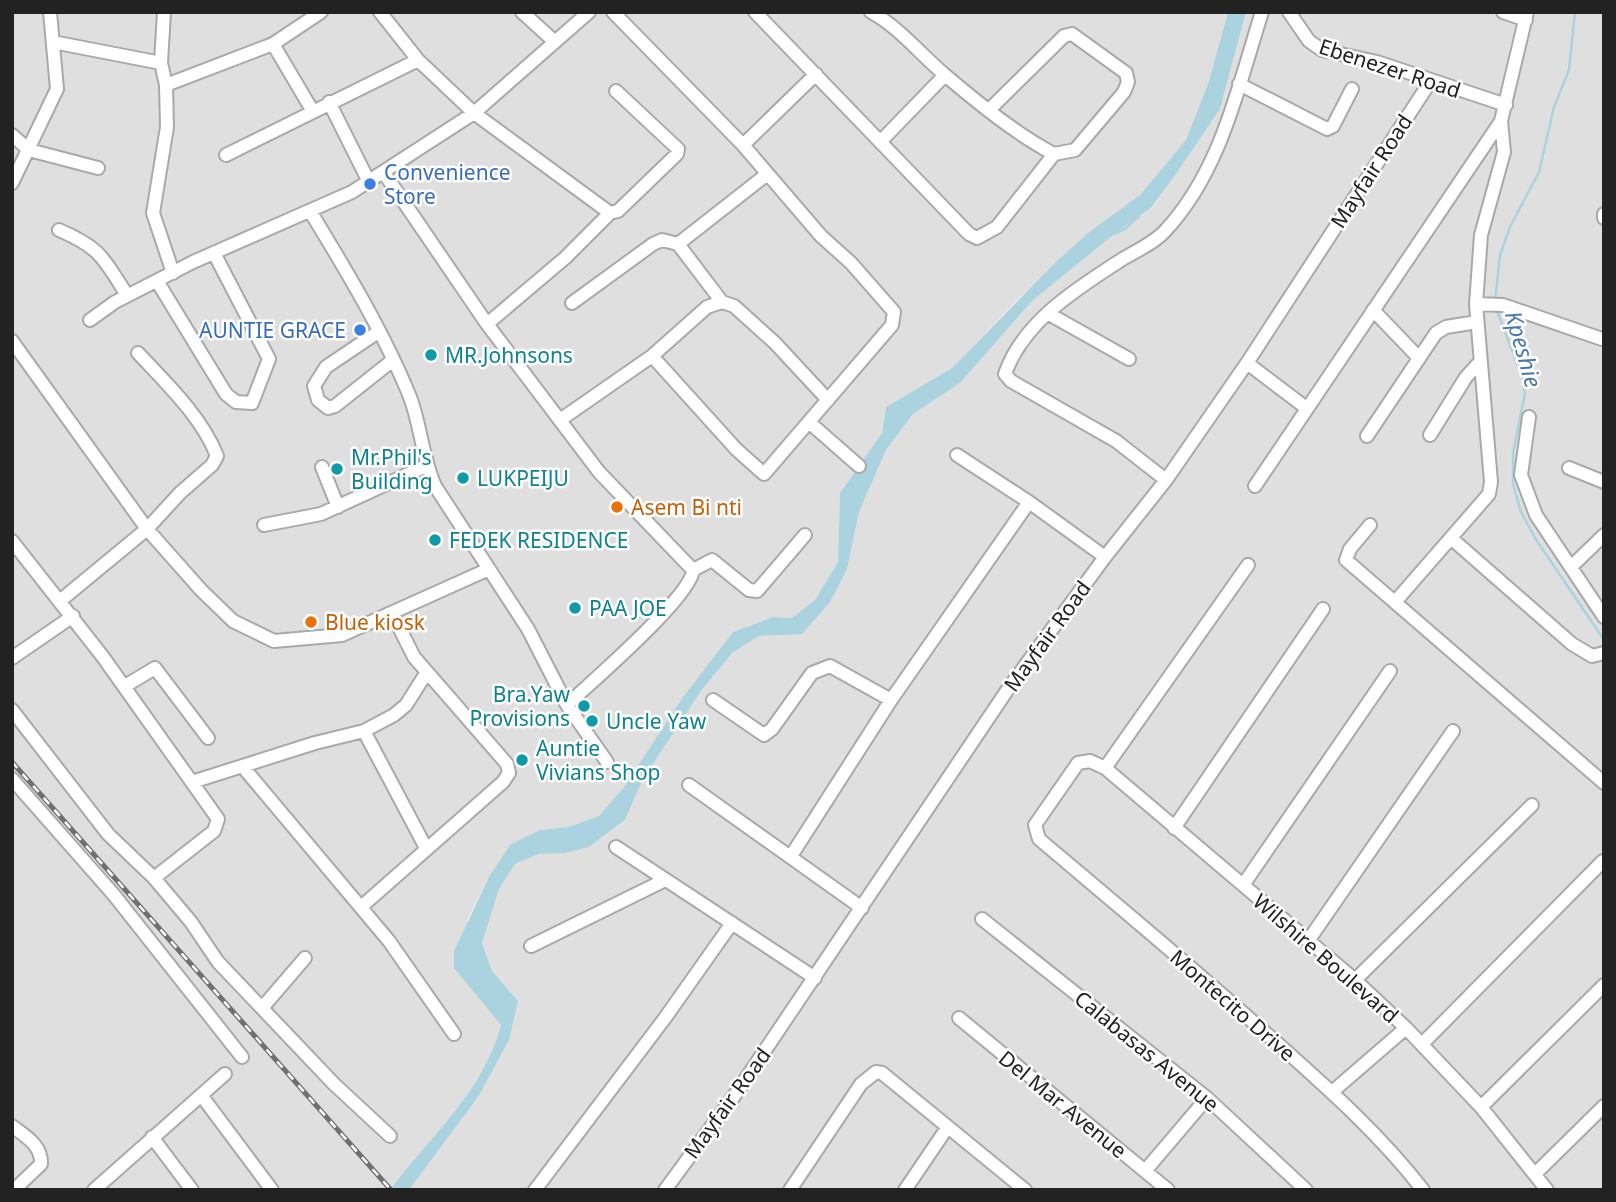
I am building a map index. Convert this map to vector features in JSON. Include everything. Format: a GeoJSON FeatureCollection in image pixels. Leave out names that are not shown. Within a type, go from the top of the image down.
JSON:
{"type":"FeatureCollection","features":[{"type":"Feature","properties":{"kind":"street"},"geometry":{"type":"LineString","coordinates":[[12,183],[57,89],[50,12]]}},
{"type":"Feature","properties":{"kind":"street"},"geometry":{"type":"LineString","coordinates":[[164,12],[161,63],[166,85],[167,127],[153,212],[173,273]]}},
{"type":"Feature","properties":{"kind":"street"},"geometry":{"type":"LineString","coordinates":[[166,85],[272,44],[321,12]]}},
{"type":"Feature","properties":{"kind":"street"},"geometry":{"type":"LineString","coordinates":[[380,12],[418,60],[474,113],[610,214]]}},
{"type":"Feature","properties":{"kind":"street"},"geometry":{"type":"LineString","coordinates":[[522,12],[555,42]]}},
{"type":"Feature","properties":{"kind":"street"},"geometry":{"type":"LineString","coordinates":[[90,320],[127,295],[310,211],[384,173],[474,113],[589,12]]}},
{"type":"Feature","properties":{"kind":"street"},"geometry":{"type":"LineString","coordinates":[[613,12],[743,145],[766,175],[894,312],[892,325],[764,474],[736,449],[652,356]]}},
{"type":"Feature","properties":{"kind":"street"},"geometry":{"type":"LineString","coordinates":[[755,12],[963,230],[976,238],[997,227],[1054,154],[1079,146],[1124,92],[1128,82],[1126,73],[1072,34],[1064,36],[990,109]]}},
{"type":"Feature","properties":{"kind":"street"},"geometry":{"type":"LineString","coordinates":[[871,12],[890,25],[945,75],[1054,154]]}},
{"type":"Feature","properties":{"kind":"street"},"geometry":{"type":"LineString","coordinates":[[1166,480],[1116,442],[1011,382],[1005,374],[1024,336],[1088,281],[1156,239],[1170,226],[1194,193],[1216,153],[1262,12]]}},
{"type":"Feature","properties":{"kind":"street","name":"Ebenezer Road"},"geometry":{"type":"LineString","coordinates":[[1289,12],[1309,41],[1322,50],[1377,62],[1430,82],[1506,105]]}},
{"type":"Feature","properties":{"kind":"street"},"geometry":{"type":"LineString","coordinates":[[1255,486],[1305,407],[1501,121],[1527,16],[1503,12]]}},
{"type":"Feature","properties":{"kind":"street"},"geometry":{"type":"LineString","coordinates":[[53,42],[161,63]]}},
{"type":"Feature","properties":{"kind":"street"},"geometry":{"type":"LineString","coordinates":[[272,44],[313,110]]}},
{"type":"Feature","properties":{"kind":"street"},"geometry":{"type":"LineString","coordinates":[[226,155],[418,60]]}},
{"type":"Feature","properties":{"kind":"street"},"geometry":{"type":"LineString","coordinates":[[743,145],[816,74]]}},
{"type":"Feature","properties":{"kind":"street"},"geometry":{"type":"LineString","coordinates":[[880,142],[945,75]]}},
{"type":"Feature","properties":{"kind":"street","name":"Mayfair Road"},"geometry":{"type":"LineString","coordinates":[[665,1190],[737,1092],[1009,689],[1105,557],[1166,480],[1247,363],[1430,82]]}},
{"type":"Feature","properties":{"kind":"street"},"geometry":{"type":"LineString","coordinates":[[1239,84],[1327,129],[1332,126],[1352,89]]}},
{"type":"Feature","properties":{"kind":"street"},"geometry":{"type":"LineString","coordinates":[[487,324],[565,258],[610,214],[618,211],[677,153],[678,149],[616,92]]}},
{"type":"Feature","properties":{"kind":"street"},"geometry":{"type":"LineString","coordinates":[[329,102],[369,182]]}},
{"type":"Feature","properties":{"kind":"street"},"geometry":{"type":"LineString","coordinates":[[1395,602],[1483,502],[1491,482],[1476,304],[1481,235],[1504,152],[1501,121]]}},
{"type":"Feature","properties":{"kind":"street"},"geometry":{"type":"LineString","coordinates":[[12,135],[29,150],[98,168]]}},
{"type":"Feature","properties":{"kind":"street"},"geometry":{"type":"LineString","coordinates":[[384,173],[487,324],[599,472],[693,570]]}},
{"type":"Feature","properties":{"kind":"street"},"geometry":{"type":"LineString","coordinates":[[678,244],[766,175]]}},
{"type":"Feature","properties":{"kind":"street"},"geometry":{"type":"LineString","coordinates":[[310,211],[393,360],[411,400],[426,466],[435,486],[528,629],[567,705],[607,762]]}},
{"type":"Feature","properties":{"kind":"street"},"geometry":{"type":"LineString","coordinates":[[59,230],[89,243],[127,295]]}},
{"type":"Feature","properties":{"kind":"street"},"geometry":{"type":"LineString","coordinates":[[572,303],[653,244],[662,240],[678,244],[710,290],[722,302],[734,306],[775,344],[828,400]]}},
{"type":"Feature","properties":{"kind":"street"},"geometry":{"type":"LineString","coordinates":[[157,281],[226,394],[236,402],[253,402],[267,366],[267,352],[214,253]]}},
{"type":"Feature","properties":{"kind":"street"},"geometry":{"type":"LineString","coordinates":[[707,307],[710,290]]}},
{"type":"Feature","properties":{"kind":"street"},"geometry":{"type":"LineString","coordinates":[[560,421],[652,356],[707,307],[722,302]]}},
{"type":"Feature","properties":{"kind":"street"},"geometry":{"type":"LineString","coordinates":[[1476,304],[1496,305],[1603,338]]}},
{"type":"Feature","properties":{"kind":"street"},"geometry":{"type":"LineString","coordinates":[[1373,310],[1419,358]]}},
{"type":"Feature","properties":{"kind":"street"},"geometry":{"type":"LineString","coordinates":[[1049,314],[1129,359]]}},
{"type":"Feature","properties":{"kind":"street"},"geometry":{"type":"LineString","coordinates":[[1367,436],[1441,329],[1477,322]]}},
{"type":"Feature","properties":{"kind":"street"},"geometry":{"type":"LineString","coordinates":[[378,332],[326,367],[314,386],[318,400],[328,408],[335,406],[393,360]]}},
{"type":"Feature","properties":{"kind":"street"},"geometry":{"type":"LineString","coordinates":[[14,348],[147,529],[201,590],[233,621],[274,641],[342,635],[489,569]]}},
{"type":"Feature","properties":{"kind":"street"},"geometry":{"type":"LineString","coordinates":[[61,600],[147,529],[180,493],[212,465],[217,456],[212,443],[187,410],[138,353]]}},
{"type":"Feature","properties":{"kind":"street"},"geometry":{"type":"LineString","coordinates":[[1247,363],[1305,407]]}},
{"type":"Feature","properties":{"kind":"street"},"geometry":{"type":"LineString","coordinates":[[1430,435],[1466,377],[1479,363]]}},
{"type":"Feature","properties":{"kind":"street"},"geometry":{"type":"LineString","coordinates":[[1529,417],[1521,475],[1536,515],[1604,617]]}},
{"type":"Feature","properties":{"kind":"street"},"geometry":{"type":"LineString","coordinates":[[810,423],[859,466]]}},
{"type":"Feature","properties":{"kind":"street"},"geometry":{"type":"LineString","coordinates":[[957,455],[1105,557]]}},
{"type":"Feature","properties":{"kind":"street"},"geometry":{"type":"LineString","coordinates":[[264,526],[321,514],[426,466]]}},
{"type":"Feature","properties":{"kind":"street"},"geometry":{"type":"LineString","coordinates":[[322,467],[338,507]]}},
{"type":"Feature","properties":{"kind":"street"},"geometry":{"type":"LineString","coordinates":[[1569,468],[1604,482]]}},
{"type":"Feature","properties":{"kind":"street"},"geometry":{"type":"LineString","coordinates":[[791,856],[891,700],[1028,502]]}},
{"type":"Feature","properties":{"kind":"street"},"geometry":{"type":"LineString","coordinates":[[1370,525],[1350,549],[1346,560],[1604,783]]}},
{"type":"Feature","properties":{"kind":"street"},"geometry":{"type":"LineString","coordinates":[[693,570],[712,560],[749,590],[757,591],[805,535]]}},
{"type":"Feature","properties":{"kind":"street"},"geometry":{"type":"LineString","coordinates":[[1571,567],[1604,535]]}},
{"type":"Feature","properties":{"kind":"street"},"geometry":{"type":"LineString","coordinates":[[1452,539],[1572,644],[1592,656],[1604,653]]}},
{"type":"Feature","properties":{"kind":"street"},"geometry":{"type":"LineString","coordinates":[[12,541],[61,600],[125,686],[218,819],[219,825],[154,878]]}},
{"type":"Feature","properties":{"kind":"street"},"geometry":{"type":"LineString","coordinates":[[1105,768],[1248,565]]}},
{"type":"Feature","properties":{"kind":"street"},"geometry":{"type":"LineString","coordinates":[[567,705],[668,608],[692,578],[693,570]]}},
{"type":"Feature","properties":{"kind":"street"},"geometry":{"type":"LineString","coordinates":[[1174,828],[1323,609]]}},
{"type":"Feature","properties":{"kind":"street"},"geometry":{"type":"LineString","coordinates":[[362,907],[509,774],[507,764],[414,657],[392,613]]}},
{"type":"Feature","properties":{"kind":"street"},"geometry":{"type":"LineString","coordinates":[[12,658],[73,616]]}},
{"type":"Feature","properties":{"kind":"street"},"geometry":{"type":"LineString","coordinates":[[713,700],[764,735],[772,729],[812,673],[821,668],[830,666],[891,700]]}},
{"type":"Feature","properties":{"kind":"street"},"geometry":{"type":"LineString","coordinates":[[125,686],[155,668],[208,738]]}},
{"type":"Feature","properties":{"kind":"street"},"geometry":{"type":"LineString","coordinates":[[1244,886],[1390,671]]}},
{"type":"Feature","properties":{"kind":"street"},"geometry":{"type":"LineString","coordinates":[[192,782],[315,743],[364,732],[406,705],[427,672]]}},
{"type":"Feature","properties":{"kind":"street"},"geometry":{"type":"LineString","coordinates":[[12,710],[108,834],[154,878],[191,922],[218,962],[334,1084],[390,1136]]}},
{"type":"Feature","properties":{"kind":"street"},"geometry":{"type":"LineString","coordinates":[[1308,941],[1453,731]]}},
{"type":"Feature","properties":{"kind":"street"},"geometry":{"type":"LineString","coordinates":[[364,732],[426,848]]}},
{"type":"Feature","properties":{"kind":"street","name":"Montecito Drive"},"geometry":{"type":"LineString","coordinates":[[1105,768],[1090,761],[1078,763],[1035,825],[1034,831],[1039,839],[1213,986],[1332,1092],[1395,1154],[1422,1190]]}},
{"type":"Feature","properties":{"kind":"street"},"geometry":{"type":"LineString","coordinates":[[243,767],[389,940],[454,1034]]}},
{"type":"Feature","properties":{"kind":"street","name":"Wilshire Boulevard"},"geometry":{"type":"LineString","coordinates":[[1105,768],[1356,981],[1406,1028],[1481,1107],[1547,1190]]}},
{"type":"Feature","properties":{"kind":"street"},"geometry":{"type":"LineString","coordinates":[[12,779],[114,895],[242,1057]]}},
{"type":"Feature","properties":{"kind":"street"},"geometry":{"type":"LineString","coordinates":[[689,785],[862,908]]}},
{"type":"Feature","properties":{"kind":"street"},"geometry":{"type":"LineString","coordinates":[[1356,981],[1532,805]]}},
{"type":"Feature","properties":{"kind":"street"},"geometry":{"type":"LineString","coordinates":[[616,847],[815,978]]}},
{"type":"Feature","properties":{"kind":"street"},"geometry":{"type":"LineString","coordinates":[[1422,1044],[1603,861]]}},
{"type":"Feature","properties":{"kind":"street"},"geometry":{"type":"LineString","coordinates":[[531,946],[665,880]]}},
{"type":"Feature","properties":{"kind":"street","name":"Calabasas Avenue"},"geometry":{"type":"LineString","coordinates":[[982,919],[1207,1098],[1306,1190]]}},
{"type":"Feature","properties":{"kind":"street"},"geometry":{"type":"LineString","coordinates":[[535,1190],[665,1018],[732,923]]}},
{"type":"Feature","properties":{"kind":"street"},"geometry":{"type":"LineString","coordinates":[[262,1008],[305,958]]}},
{"type":"Feature","properties":{"kind":"street"},"geometry":{"type":"LineString","coordinates":[[1481,1107],[1604,985]]}},
{"type":"Feature","properties":{"kind":"street","name":"Del Mar Avenue"},"geometry":{"type":"LineString","coordinates":[[959,1018],[1168,1190]]}},
{"type":"Feature","properties":{"kind":"street"},"geometry":{"type":"LineString","coordinates":[[1332,1092],[1406,1028]]}},
{"type":"Feature","properties":{"kind":"street"},"geometry":{"type":"LineString","coordinates":[[790,1190],[861,1084],[871,1074],[882,1073],[1025,1190]]}},
{"type":"Feature","properties":{"kind":"street"},"geometry":{"type":"LineString","coordinates":[[94,1190],[225,1074]]}},
{"type":"Feature","properties":{"kind":"street"},"geometry":{"type":"LineString","coordinates":[[201,1095],[272,1190]]}},
{"type":"Feature","properties":{"kind":"street"},"geometry":{"type":"LineString","coordinates":[[1145,1171],[1207,1098]]}},
{"type":"Feature","properties":{"kind":"street"},"geometry":{"type":"LineString","coordinates":[[1535,1174],[1604,1107]]}},
{"type":"Feature","properties":{"kind":"street"},"geometry":{"type":"LineString","coordinates":[[12,1126],[32,1141],[41,1157],[41,1164],[14,1190]]}},
{"type":"Feature","properties":{"kind":"street"},"geometry":{"type":"LineString","coordinates":[[905,1190],[947,1128]]}},
{"type":"Feature","properties":{"kind":"street"},"geometry":{"type":"LineString","coordinates":[[152,1138],[192,1190]]}},
{"type":"Feature","properties":{"kind":"shaded area"},"geometry":{"type":"Polygon","coordinates":[[[12,12],[1228,12],[1209,81],[1186,140],[1140,195],[1017,300],[952,368],[886,407],[882,433],[840,493],[838,562],[815,600],[792,618],[773,617],[733,632],[683,697],[624,787],[599,816],[568,827],[540,830],[511,845],[490,875],[467,920],[501,1025],[495,1051],[459,1106],[390,1190],[12,1190],[12,12]]]}},
{"type":"Feature","properties":{"kind":"shaded area"},"geometry":{"type":"Polygon","coordinates":[[[1246,12],[1604,12],[1604,1190],[409,1190],[478,1097],[518,1001],[492,971],[482,943],[499,889],[515,864],[539,854],[565,853],[589,847],[625,821],[643,779],[701,691],[732,653],[759,636],[802,633],[847,569],[859,512],[886,450],[913,414],[960,383],[1032,301],[1118,231],[1152,208],[1220,109],[1246,12]]]}},
{"type":"Feature","properties":{"kind":"water"},"geometry":{"type":"Polygon","coordinates":[[[1228,12],[1246,12],[1220,109],[1151,208],[1118,231],[1032,301],[960,383],[913,414],[886,450],[859,512],[847,569],[830,602],[802,634],[759,636],[732,653],[701,691],[643,779],[625,820],[589,847],[565,853],[539,854],[515,864],[499,889],[482,943],[492,971],[518,1001],[509,1040],[478,1097],[409,1190],[390,1190],[469,1092],[493,1048],[501,1025],[454,968],[454,951],[490,875],[511,844],[540,830],[568,827],[599,816],[624,787],[683,697],[733,632],[773,617],[792,618],[815,600],[838,562],[840,493],[882,433],[886,407],[952,368],[1055,263],[1088,233],[1140,195],[1186,140],[1209,81],[1228,12]]]}},
{"type":"Feature","properties":{"kind":"waterway","name":"Kpeshie"},"geometry":{"type":"LineString","coordinates":[[1495,302],[1500,255],[1510,227],[1539,172],[1554,107],[1569,70],[1575,12]]}},
{"type":"Feature","properties":{"kind":"waterway"},"geometry":{"type":"LineString","coordinates":[[1113,234],[1125,229],[1139,216]]}},
{"type":"Feature","properties":{"kind":"waterway","name":"Kpeshie"},"geometry":{"type":"LineString","coordinates":[[1496,308],[1523,379],[1525,393],[1513,453],[1513,484],[1521,512],[1535,538],[1604,640]]}},
{"type":"Feature","properties":{"kind":"railway"},"geometry":{"type":"LineString","coordinates":[[12,762],[391,1190]]}},
{"type":"Feature","properties":{"kind":"place","name":"Convenience Store"},"geometry":{"type":"Point","coordinates":[370,184]}},
{"type":"Feature","properties":{"kind":"place","name":"AUNTIE GRACE"},"geometry":{"type":"Point","coordinates":[360,330]}},
{"type":"Feature","properties":{"kind":"place","name":"MR.Johnsons"},"geometry":{"type":"Point","coordinates":[431,355]}},
{"type":"Feature","properties":{"kind":"place","name":"Mr.Phil's Building"},"geometry":{"type":"Point","coordinates":[337,469]}},
{"type":"Feature","properties":{"kind":"place","name":"LUKPEIJU"},"geometry":{"type":"Point","coordinates":[463,478]}},
{"type":"Feature","properties":{"kind":"place","name":"Asem Bi nti"},"geometry":{"type":"Point","coordinates":[617,507]}},
{"type":"Feature","properties":{"kind":"place","name":"FEDEK RESIDENCE"},"geometry":{"type":"Point","coordinates":[435,540]}},
{"type":"Feature","properties":{"kind":"place","name":"PAA JOE"},"geometry":{"type":"Point","coordinates":[575,608]}},
{"type":"Feature","properties":{"kind":"place","name":"Blue kiosk"},"geometry":{"type":"Point","coordinates":[311,622]}},
{"type":"Feature","properties":{"kind":"place","name":"Bra.Yaw Provisions"},"geometry":{"type":"Point","coordinates":[584,706]}},
{"type":"Feature","properties":{"kind":"place","name":"Uncle Yaw"},"geometry":{"type":"Point","coordinates":[592,721]}},
{"type":"Feature","properties":{"kind":"place","name":"Auntie Vivians Shop"},"geometry":{"type":"Point","coordinates":[522,760]}}]}
